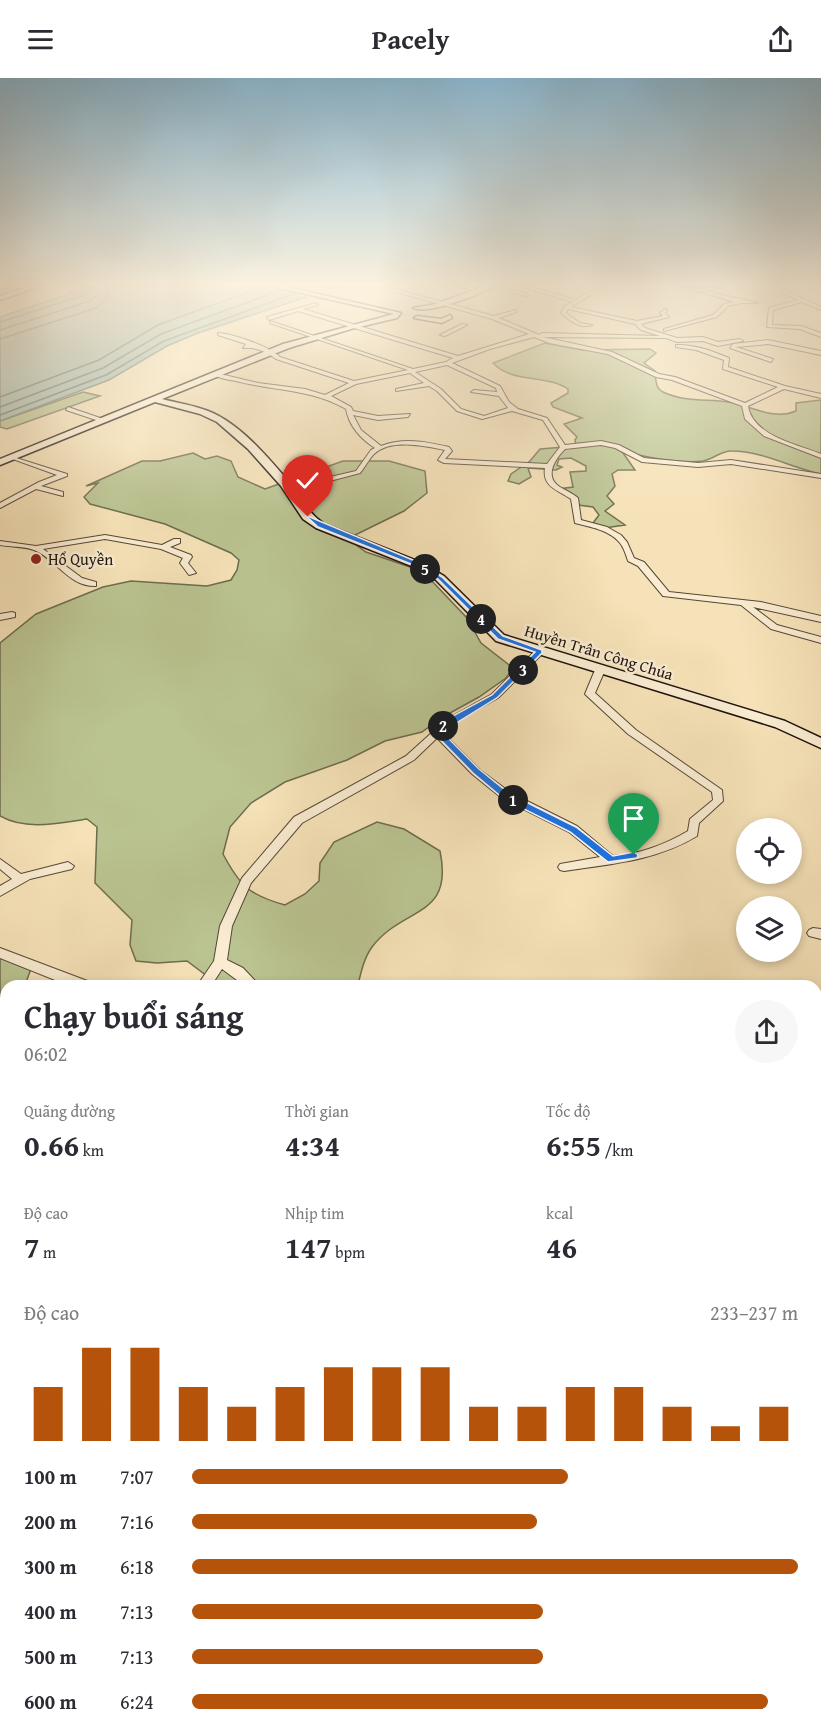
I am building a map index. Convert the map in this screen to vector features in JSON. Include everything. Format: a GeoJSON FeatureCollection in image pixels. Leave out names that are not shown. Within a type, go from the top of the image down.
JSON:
{"type":"FeatureCollection","features":[{"type":"Feature","properties":{"kind":"street"},"geometry":{"type":"LineString","coordinates":[[0,462],[246,362]]}},
{"type":"Feature","properties":{"kind":"street"},"geometry":{"type":"LineString","coordinates":[[291,362],[354,383]]}},
{"type":"Feature","properties":{"kind":"street"},"geometry":{"type":"LineString","coordinates":[[389,362],[410,370],[454,403],[458,410],[486,418],[512,410],[545,419],[563,447]]}},
{"type":"Feature","properties":{"kind":"street"},"geometry":{"type":"LineString","coordinates":[[630,362],[658,376],[673,378],[745,405],[772,390],[783,387]]}},
{"type":"Feature","properties":{"kind":"street"},"geometry":{"type":"LineString","coordinates":[[726,362],[725,369],[821,396]]}},
{"type":"Feature","properties":{"kind":"street"},"geometry":{"type":"LineString","coordinates":[[325,397],[354,383],[448,363],[497,386],[512,410]]}},
{"type":"Feature","properties":{"kind":"street"},"geometry":{"type":"LineString","coordinates":[[216,375],[259,385],[294,388],[325,397],[347,407],[356,427],[380,448]]}},
{"type":"Feature","properties":{"kind":"street"},"geometry":{"type":"LineString","coordinates":[[398,390],[429,384]]}},
{"type":"Feature","properties":{"kind":"street"},"geometry":{"type":"LineString","coordinates":[[474,392],[500,394]]}},
{"type":"Feature","properties":{"kind":"street","name":"Huyền Trân Công Chúa"},"geometry":{"type":"LineString","coordinates":[[156,400],[203,412],[220,420],[251,447],[286,486],[308,517],[320,526],[418,565],[440,578],[500,638],[539,652],[780,724],[821,744]]}},
{"type":"Feature","properties":{"kind":"street"},"geometry":{"type":"LineString","coordinates":[[745,405],[747,418],[766,435],[821,456]]}},
{"type":"Feature","properties":{"kind":"street"},"geometry":{"type":"LineString","coordinates":[[68,409],[104,421]]}},
{"type":"Feature","properties":{"kind":"street"},"geometry":{"type":"LineString","coordinates":[[350,412],[378,418],[408,415]]}},
{"type":"Feature","properties":{"kind":"street"},"geometry":{"type":"LineString","coordinates":[[386,434],[398,442]]}},
{"type":"Feature","properties":{"kind":"street"},"geometry":{"type":"LineString","coordinates":[[286,486],[358,472],[369,455],[380,448],[398,442],[447,448],[449,451],[441,460],[444,461],[548,466]]}},
{"type":"Feature","properties":{"kind":"street"},"geometry":{"type":"LineString","coordinates":[[821,476],[727,462],[698,465],[642,460],[617,446],[601,442],[563,447],[553,456],[548,466],[549,478],[555,488],[574,498],[578,520],[614,533],[627,544],[631,559],[641,564],[666,594],[744,604],[821,619]]}},
{"type":"Feature","properties":{"kind":"street"},"geometry":{"type":"LineString","coordinates":[[0,506],[35,486],[66,476],[12,457]]}},
{"type":"Feature","properties":{"kind":"street"},"geometry":{"type":"LineString","coordinates":[[35,486],[60,494]]}},
{"type":"Feature","properties":{"kind":"street"},"geometry":{"type":"LineString","coordinates":[[0,543],[36,548],[105,537],[164,547],[188,557],[184,564],[192,573]]}},
{"type":"Feature","properties":{"kind":"street"},"geometry":{"type":"LineString","coordinates":[[164,547],[177,541]]}},
{"type":"Feature","properties":{"kind":"street"},"geometry":{"type":"LineString","coordinates":[[36,548],[79,580],[93,584]]}},
{"type":"Feature","properties":{"kind":"street"},"geometry":{"type":"LineString","coordinates":[[744,604],[774,627],[821,640]]}},
{"type":"Feature","properties":{"kind":"street"},"geometry":{"type":"LineString","coordinates":[[0,617],[12,615]]}},
{"type":"Feature","properties":{"kind":"street"},"geometry":{"type":"LineString","coordinates":[[207,980],[220,962],[226,926],[246,881],[298,820],[410,758],[450,721],[495,696],[539,652]]}},
{"type":"Feature","properties":{"kind":"street"},"geometry":{"type":"LineString","coordinates":[[564,867],[624,859],[688,836],[693,833],[694,822],[714,806],[718,796],[712,786],[632,732],[593,698],[591,689],[600,670]]}},
{"type":"Feature","properties":{"kind":"street"},"geometry":{"type":"LineString","coordinates":[[437,732],[471,767],[507,796],[573,829],[611,860]]}},
{"type":"Feature","properties":{"kind":"street"},"geometry":{"type":"LineString","coordinates":[[0,863],[20,879]]}},
{"type":"Feature","properties":{"kind":"street"},"geometry":{"type":"LineString","coordinates":[[0,892],[20,879],[68,866]]}},
{"type":"Feature","properties":{"kind":"street"},"geometry":{"type":"LineString","coordinates":[[0,953],[70,980]]}},
{"type":"Feature","properties":{"kind":"street"},"geometry":{"type":"LineString","coordinates":[[220,962],[247,980]]}},
{"type":"Feature","properties":{"kind":"green space"},"geometry":{"type":"Polygon","coordinates":[[[645,362],[655,371],[656,383],[663,392],[695,400],[728,402],[778,414],[796,411],[796,403],[821,400],[821,474],[743,452],[728,451],[703,461],[684,462],[621,450],[635,470],[618,470],[612,474],[615,486],[607,496],[614,504],[605,511],[625,525],[604,528],[593,523],[599,515],[593,507],[578,505],[577,497],[558,489],[573,487],[570,472],[586,471],[586,466],[571,458],[559,459],[557,465],[562,467],[556,470],[528,468],[531,477],[519,484],[508,481],[511,474],[530,461],[540,449],[576,446],[577,437],[564,424],[582,418],[553,407],[551,403],[568,393],[568,389],[559,384],[510,374],[493,363],[645,362]]]}},
{"type":"Feature","properties":{"kind":"green space"},"geometry":{"type":"Polygon","coordinates":[[[83,392],[100,396],[7,429],[0,427],[0,421],[83,392]]]}},
{"type":"Feature","properties":{"kind":"green space"},"geometry":{"type":"Polygon","coordinates":[[[193,453],[205,459],[217,456],[231,461],[238,477],[265,489],[343,461],[389,461],[425,471],[427,493],[404,511],[353,536],[352,542],[366,552],[413,568],[430,579],[467,618],[481,643],[513,668],[506,678],[479,697],[441,718],[422,732],[385,741],[347,760],[285,782],[251,803],[230,827],[223,854],[235,874],[254,893],[285,905],[305,894],[319,881],[320,863],[334,842],[377,822],[404,829],[440,851],[442,873],[440,889],[423,909],[398,924],[372,947],[365,960],[359,980],[212,980],[187,961],[157,963],[136,961],[130,945],[132,920],[95,883],[97,827],[87,819],[32,825],[10,821],[0,816],[0,643],[36,614],[103,587],[131,581],[207,586],[231,580],[237,570],[239,560],[231,553],[165,524],[90,504],[84,497],[98,483],[86,486],[142,461],[160,461],[193,453]]]}},
{"type":"Feature","properties":{"kind":"green space"},"geometry":{"type":"Polygon","coordinates":[[[0,958],[32,966],[27,980],[0,980],[0,958]]]}},
{"type":"Feature","properties":{"kind":"water"},"geometry":{"type":"Polygon","coordinates":[[[0,362],[139,362],[109,380],[0,421],[0,362]]]}},
{"type":"Feature","properties":{"kind":"place","name":"Hổ Quyền"},"geometry":{"type":"Point","coordinates":[36,559]}},
{"type":"Feature","properties":{"kind":"route"},"geometry":{"type":"LineString","coordinates":[[308,517],[320,526],[418,565],[440,578],[500,638],[539,652],[495,696],[450,721],[437,732],[467,763],[507,796],[573,829],[611,860],[634,855]]}}]}
